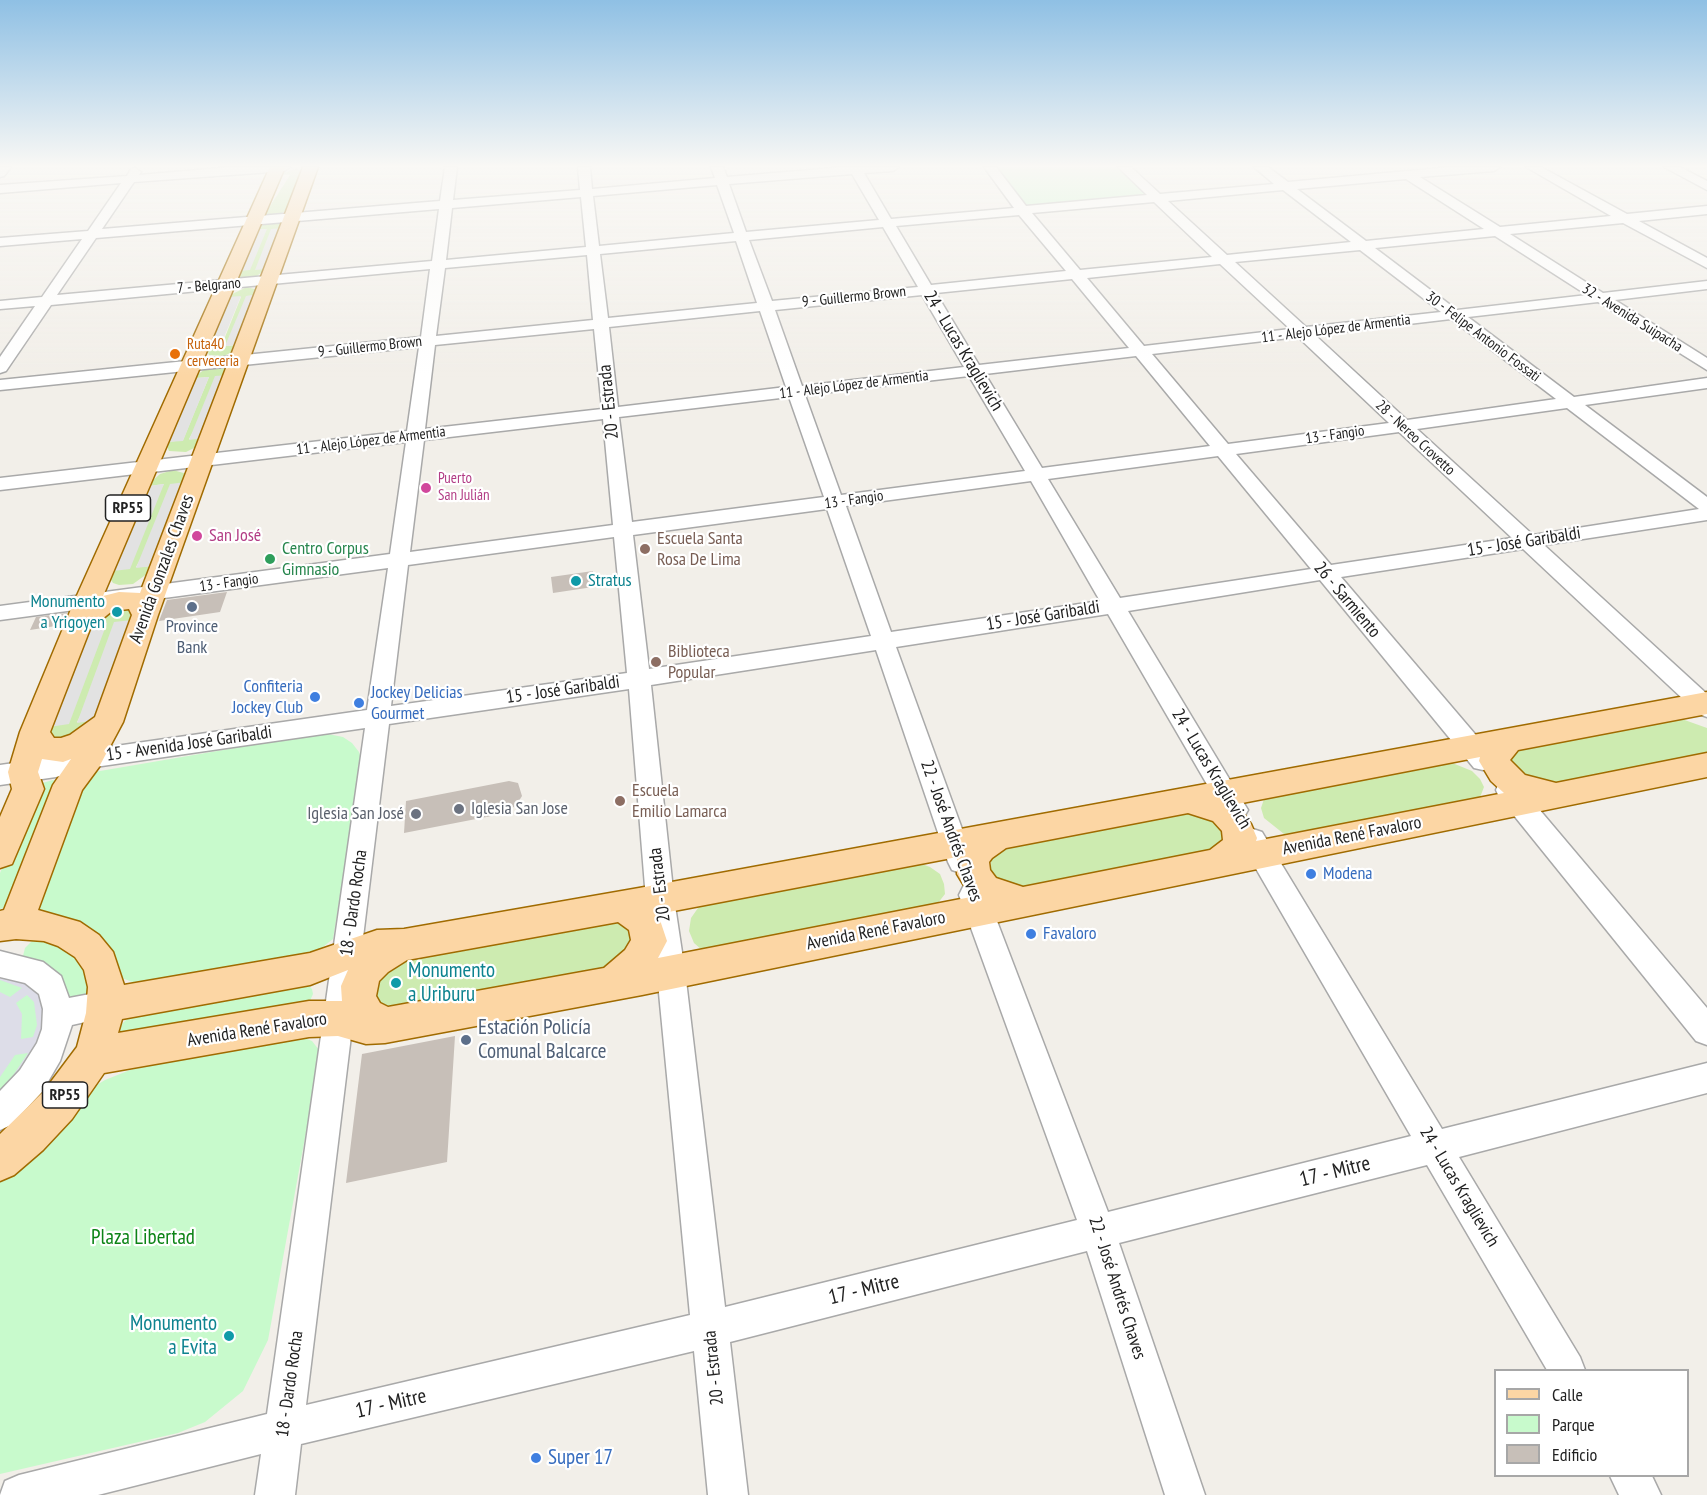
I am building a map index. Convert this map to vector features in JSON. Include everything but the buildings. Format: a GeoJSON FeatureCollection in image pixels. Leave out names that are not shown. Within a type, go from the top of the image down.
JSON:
{"type":"FeatureCollection","features":[{"type":"Feature","properties":{"kind":"main road","name":"RP55"},"geometry":{"type":"LineString","coordinates":[[0,854],[28,789],[12,773],[35,732],[82,613],[248,237]]}},
{"type":"Feature","properties":{"kind":"main road","name":"Avenida Gonzales Chaves"},"geometry":{"type":"LineString","coordinates":[[8,925],[68,785],[88,759],[108,722],[149,604],[285,237]]}},
{"type":"Feature","properties":{"kind":"main road"},"geometry":{"type":"LineString","coordinates":[[229,279],[249,280],[271,275]]}},
{"type":"Feature","properties":{"kind":"main road"},"geometry":{"type":"LineString","coordinates":[[188,371],[215,364],[237,366]]}},
{"type":"Feature","properties":{"kind":"main road"},"geometry":{"type":"LineString","coordinates":[[150,457],[157,455],[164,459],[177,458],[206,451]]}},
{"type":"Feature","properties":{"kind":"main road"},"geometry":{"type":"LineString","coordinates":[[82,613],[119,601],[134,600],[142,605],[149,604]]}},
{"type":"Feature","properties":{"kind":"main road"},"geometry":{"type":"LineString","coordinates":[[106,1005],[310,969],[377,945],[404,945],[1508,741],[1699,709]]}},
{"type":"Feature","properties":{"kind":"main road"},"geometry":{"type":"LineString","coordinates":[[35,732],[39,743],[47,749],[63,750],[81,743],[108,722]]}},
{"type":"Feature","properties":{"kind":"main road"},"geometry":{"type":"LineString","coordinates":[[1508,741],[1497,750],[1494,761],[1502,773],[1516,785],[1557,795]]}},
{"type":"Feature","properties":{"kind":"main road","name":"Avenida René Favaloro"},"geometry":{"type":"LineString","coordinates":[[93,1056],[309,1019],[338,1018],[366,1026],[385,1025],[671,972],[1707,765]]}},
{"type":"Feature","properties":{"kind":"main road"},"geometry":{"type":"LineString","coordinates":[[1188,801],[1224,812],[1235,824],[1241,838],[1235,849],[1218,863]]}},
{"type":"Feature","properties":{"kind":"main road"},"geometry":{"type":"LineString","coordinates":[[996,837],[980,848],[972,860],[974,874],[984,888],[1023,902]]}},
{"type":"Feature","properties":{"kind":"main road"},"geometry":{"type":"LineString","coordinates":[[613,983],[638,961],[649,941],[644,922],[633,910],[615,906]]}},
{"type":"Feature","properties":{"kind":"main road","name":"RP55"},"geometry":{"type":"LineString","coordinates":[[0,1161],[29,1136],[58,1105],[93,1056],[106,1005],[106,987],[100,964],[87,946],[68,933],[44,926],[8,925]]}},
{"type":"Feature","properties":{"kind":"main road"},"geometry":{"type":"LineString","coordinates":[[385,1025],[367,1015],[358,997],[359,986],[366,970],[375,961],[385,953],[404,945]]}},
{"type":"Feature","properties":{"kind":"street"},"geometry":{"type":"LineString","coordinates":[[0,242],[60,237]]}},
{"type":"Feature","properties":{"kind":"street"},"geometry":{"type":"LineString","coordinates":[[0,368],[89,237]]}},
{"type":"Feature","properties":{"kind":"street","name":"18 - Dardo Rocha"},"geometry":{"type":"LineString","coordinates":[[275,1495],[442,237]]}},
{"type":"Feature","properties":{"kind":"street","name":"20 - Estrada"},"geometry":{"type":"LineString","coordinates":[[592,237],[660,899],[671,972],[728,1495]]}},
{"type":"Feature","properties":{"kind":"street"},"geometry":{"type":"LineString","coordinates":[[271,275],[438,265],[756,237]]}},
{"type":"Feature","properties":{"kind":"street","name":"24 - Lucas Kraglievich"},"geometry":{"type":"LineString","coordinates":[[895,237],[1567,1369]]}},
{"type":"Feature","properties":{"kind":"street","name":"26 - Sarmiento"},"geometry":{"type":"LineString","coordinates":[[1045,237],[1324,573],[1519,802],[1707,1031]]}},
{"type":"Feature","properties":{"kind":"street","name":"28 - Nereo Crovetto"},"geometry":{"type":"LineString","coordinates":[[1198,237],[1527,541],[1699,709]]}},
{"type":"Feature","properties":{"kind":"street","name":"30 - Felipe Antonio Fossati"},"geometry":{"type":"LineString","coordinates":[[1352,237],[1707,506]]}},
{"type":"Feature","properties":{"kind":"street","name":"9 - Guillermo Brown"},"geometry":{"type":"LineString","coordinates":[[237,366],[428,341],[1442,237]]}},
{"type":"Feature","properties":{"kind":"street","name":"32 - Avenida Suipacha"},"geometry":{"type":"LineString","coordinates":[[1506,237],[1707,365]]}},
{"type":"Feature","properties":{"kind":"street"},"geometry":{"type":"LineString","coordinates":[[1658,237],[1707,264]]}},
{"type":"Feature","properties":{"kind":"street","name":"22 - José Andrés Chaves"},"geometry":{"type":"LineString","coordinates":[[744,238],[795,392],[954,845],[1098,1231],[1185,1495]]}},
{"type":"Feature","properties":{"kind":"street","name":"7 - Belgrano"},"geometry":{"type":"LineString","coordinates":[[0,305],[229,279]]}},
{"type":"Feature","properties":{"kind":"street","name":"11 - Alejo López de Armentia"},"geometry":{"type":"LineString","coordinates":[[206,451],[416,436],[1707,285]]}},
{"type":"Feature","properties":{"kind":"street"},"geometry":{"type":"LineString","coordinates":[[0,385],[188,371]]}},
{"type":"Feature","properties":{"kind":"street","name":"13 - Fangio"},"geometry":{"type":"LineString","coordinates":[[149,604],[399,560],[834,503],[1707,383]]}},
{"type":"Feature","properties":{"kind":"street"},"geometry":{"type":"LineString","coordinates":[[0,484],[150,457]]}},
{"type":"Feature","properties":{"kind":"street","name":"15 - José Garibaldi"},"geometry":{"type":"LineString","coordinates":[[379,716],[639,679],[1707,513]]}},
{"type":"Feature","properties":{"kind":"street"},"geometry":{"type":"LineString","coordinates":[[0,613],[82,613]]}},
{"type":"Feature","properties":{"kind":"street","name":"15 - Avenida José Garibaldi"},"geometry":{"type":"LineString","coordinates":[[12,773],[88,759],[379,716]]}},
{"type":"Feature","properties":{"kind":"street","name":"Avenida Gonzales Chaves"},"geometry":{"type":"LineString","coordinates":[[0,964],[8,925]]}},
{"type":"Feature","properties":{"kind":"street"},"geometry":{"type":"LineString","coordinates":[[0,964],[33,971],[51,986],[58,1009],[57,1029],[42,1062],[31,1081],[0,1114]]}},
{"type":"Feature","properties":{"kind":"street"},"geometry":{"type":"LineString","coordinates":[[58,1014],[106,1005]]}},
{"type":"Feature","properties":{"kind":"street","name":"Avenida René Favaloro"},"geometry":{"type":"LineString","coordinates":[[42,1062],[93,1056]]}},
{"type":"Feature","properties":{"kind":"street","name":"17 - Mitre"},"geometry":{"type":"LineString","coordinates":[[19,1495],[284,1429],[710,1329],[1707,1078]]}},
{"type":"Feature","properties":{"kind":"street"},"geometry":{"type":"LineString","coordinates":[[1631,1477],[1641,1495]]}},
{"type":"Feature","properties":{"kind":"green space"},"geometry":{"type":"Polygon","coordinates":[[[261,237],[277,237],[266,269],[254,278],[240,277],[239,271],[261,237]]]}},
{"type":"Feature","properties":{"kind":"green space"},"geometry":{"type":"Polygon","coordinates":[[[247,287],[258,290],[226,346],[238,345],[234,351],[224,356],[209,355],[207,348],[221,347],[241,297],[229,297],[230,295],[247,287]]]}},
{"type":"Feature","properties":{"kind":"green space"},"geometry":{"type":"Polygon","coordinates":[[[221,366],[228,369],[189,439],[203,438],[198,446],[186,452],[169,451],[168,442],[183,440],[209,377],[196,378],[197,375],[205,369],[221,366]]]}},
{"type":"Feature","properties":{"kind":"green space"},"geometry":{"type":"Polygon","coordinates":[[[173,470],[187,474],[136,567],[153,566],[151,571],[133,584],[113,583],[111,580],[113,571],[164,484],[149,486],[151,482],[160,474],[173,470]]]}},
{"type":"Feature","properties":{"kind":"green space"},"geometry":{"type":"Polygon","coordinates":[[[130,607],[134,614],[77,722],[97,720],[64,746],[46,734],[106,624],[89,626],[102,610],[130,607]]]}},
{"type":"Feature","properties":{"kind":"green space"},"geometry":{"type":"Polygon","coordinates":[[[1679,718],[1707,728],[1707,757],[1552,787],[1527,781],[1511,762],[1511,754],[1517,748],[1679,718]]]}},
{"type":"Feature","properties":{"kind":"green space"},"geometry":{"type":"Polygon","coordinates":[[[323,733],[343,737],[352,743],[362,761],[333,939],[309,958],[135,983],[122,978],[113,967],[39,910],[34,902],[76,787],[94,772],[323,733]]]}},
{"type":"Feature","properties":{"kind":"green space"},"geometry":{"type":"Polygon","coordinates":[[[1445,760],[1472,771],[1480,779],[1484,787],[1479,800],[1298,835],[1284,834],[1264,818],[1261,808],[1264,799],[1271,793],[1445,760]]]}},
{"type":"Feature","properties":{"kind":"green space"},"geometry":{"type":"Polygon","coordinates":[[[56,781],[8,906],[0,909],[0,873],[33,791],[39,784],[56,781]]]}},
{"type":"Feature","properties":{"kind":"green space"},"geometry":{"type":"Polygon","coordinates":[[[1194,809],[1219,821],[1228,838],[1220,852],[1023,891],[999,883],[991,872],[991,861],[995,851],[1005,845],[1194,809]]]}},
{"type":"Feature","properties":{"kind":"green space"},"geometry":{"type":"Polygon","coordinates":[[[916,862],[940,874],[944,884],[945,894],[934,908],[702,950],[694,943],[689,931],[691,918],[698,908],[710,900],[916,862]]]}},
{"type":"Feature","properties":{"kind":"green space"},"geometry":{"type":"Polygon","coordinates":[[[613,915],[627,921],[637,940],[620,966],[383,1013],[370,987],[384,963],[613,915]]]}},
{"type":"Feature","properties":{"kind":"green space"},"geometry":{"type":"Polygon","coordinates":[[[42,936],[87,963],[89,993],[85,997],[69,1001],[25,959],[23,956],[25,948],[33,940],[42,936]]]}},
{"type":"Feature","properties":{"kind":"green space"},"geometry":{"type":"Polygon","coordinates":[[[0,972],[37,987],[44,1035],[0,1102],[0,972]]]}},
{"type":"Feature","properties":{"kind":"green space"},"geometry":{"type":"Polygon","coordinates":[[[307,984],[313,994],[309,1003],[120,1036],[119,1033],[122,1024],[130,1016],[307,984]]]}},
{"type":"Feature","properties":{"kind":"green space","name":"Plaza Libertad"},"geometry":{"type":"Polygon","coordinates":[[[300,1036],[312,1041],[319,1050],[319,1061],[268,1340],[243,1391],[205,1422],[178,1433],[0,1474],[0,1177],[85,1092],[105,1080],[130,1070],[300,1036]]]}},
{"type":"Feature","properties":{"kind":"shaded area"},"geometry":{"type":"Polygon","coordinates":[[[253,237],[264,237],[250,270],[239,271],[253,237]]]}},
{"type":"Feature","properties":{"kind":"shaded area"},"geometry":{"type":"Polygon","coordinates":[[[268,237],[279,237],[266,269],[255,270],[268,237]]]}},
{"type":"Feature","properties":{"kind":"shaded area"},"geometry":{"type":"Polygon","coordinates":[[[258,294],[238,345],[225,346],[246,296],[258,294]]]}},
{"type":"Feature","properties":{"kind":"shaded area"},"geometry":{"type":"Polygon","coordinates":[[[241,296],[220,347],[207,348],[229,297],[241,296]]]}},
{"type":"Feature","properties":{"kind":"shaded area"},"geometry":{"type":"Polygon","coordinates":[[[228,375],[203,438],[189,440],[215,376],[228,375]]]}},
{"type":"Feature","properties":{"kind":"shaded area"},"geometry":{"type":"Polygon","coordinates":[[[209,377],[183,441],[168,442],[196,378],[209,377]]]}},
{"type":"Feature","properties":{"kind":"shaded area"},"geometry":{"type":"Polygon","coordinates":[[[186,482],[153,566],[136,568],[170,484],[186,482]]]}},
{"type":"Feature","properties":{"kind":"shaded area"},"geometry":{"type":"Polygon","coordinates":[[[164,484],[130,569],[113,571],[149,486],[164,484]]]}},
{"type":"Feature","properties":{"kind":"shaded area"},"geometry":{"type":"Polygon","coordinates":[[[132,620],[97,720],[77,723],[114,622],[132,620]]]}},
{"type":"Feature","properties":{"kind":"shaded area"},"geometry":{"type":"Polygon","coordinates":[[[107,623],[69,724],[49,727],[89,626],[107,623]]]}},
{"type":"Feature","properties":{"kind":"shaded area"},"geometry":{"type":"Polygon","coordinates":[[[0,972],[37,987],[47,1007],[44,1035],[30,1066],[8,1083],[28,1053],[15,1055],[0,1077],[0,992],[10,997],[22,988],[0,980],[0,972]],[[27,995],[16,1003],[22,1014],[21,1039],[33,1037],[37,1025],[34,1002],[27,995]]]}},
{"type":"Feature","properties":{"kind":"place","name":"Ruta40 cerveceria"},"geometry":{"type":"Point","coordinates":[175,354]}},
{"type":"Feature","properties":{"kind":"place","name":"Puerto San Julián"},"geometry":{"type":"Point","coordinates":[426,488]}},
{"type":"Feature","properties":{"kind":"place","name":"San José"},"geometry":{"type":"Point","coordinates":[197,536]}},
{"type":"Feature","properties":{"kind":"place","name":"Escuela Santa Rosa De Lima"},"geometry":{"type":"Point","coordinates":[645,549]}},
{"type":"Feature","properties":{"kind":"place","name":"Centro Corpus Gimnasio"},"geometry":{"type":"Point","coordinates":[270,559]}},
{"type":"Feature","properties":{"kind":"place","name":"Stratus"},"geometry":{"type":"Point","coordinates":[576,581]}},
{"type":"Feature","properties":{"kind":"place","name":"Province Bank"},"geometry":{"type":"Point","coordinates":[192,607]}},
{"type":"Feature","properties":{"kind":"place","name":"Monumento a Yrigoyen"},"geometry":{"type":"Point","coordinates":[117,612]}},
{"type":"Feature","properties":{"kind":"place","name":"Biblioteca Popular"},"geometry":{"type":"Point","coordinates":[656,662]}},
{"type":"Feature","properties":{"kind":"place","name":"Confiteria Jockey Club"},"geometry":{"type":"Point","coordinates":[315,697]}},
{"type":"Feature","properties":{"kind":"place","name":"Jockey Delicias Gourmet"},"geometry":{"type":"Point","coordinates":[359,703]}},
{"type":"Feature","properties":{"kind":"place","name":"Escuela Emilio Lamarca"},"geometry":{"type":"Point","coordinates":[620,801]}},
{"type":"Feature","properties":{"kind":"place","name":"Iglesia San Jose"},"geometry":{"type":"Point","coordinates":[459,809]}},
{"type":"Feature","properties":{"kind":"place","name":"Iglesia San José"},"geometry":{"type":"Point","coordinates":[416,814]}},
{"type":"Feature","properties":{"kind":"place","name":"Modena"},"geometry":{"type":"Point","coordinates":[1311,874]}},
{"type":"Feature","properties":{"kind":"place","name":"Favaloro"},"geometry":{"type":"Point","coordinates":[1031,934]}},
{"type":"Feature","properties":{"kind":"place","name":"Monumento a Uriburu"},"geometry":{"type":"Point","coordinates":[396,983]}},
{"type":"Feature","properties":{"kind":"place","name":"Estación Policía Comunal Balcarce"},"geometry":{"type":"Point","coordinates":[466,1040]}},
{"type":"Feature","properties":{"kind":"place","name":"Monumento a Evita"},"geometry":{"type":"Point","coordinates":[229,1336]}},
{"type":"Feature","properties":{"kind":"place","name":"Super 17"},"geometry":{"type":"Point","coordinates":[536,1458]}}]}
